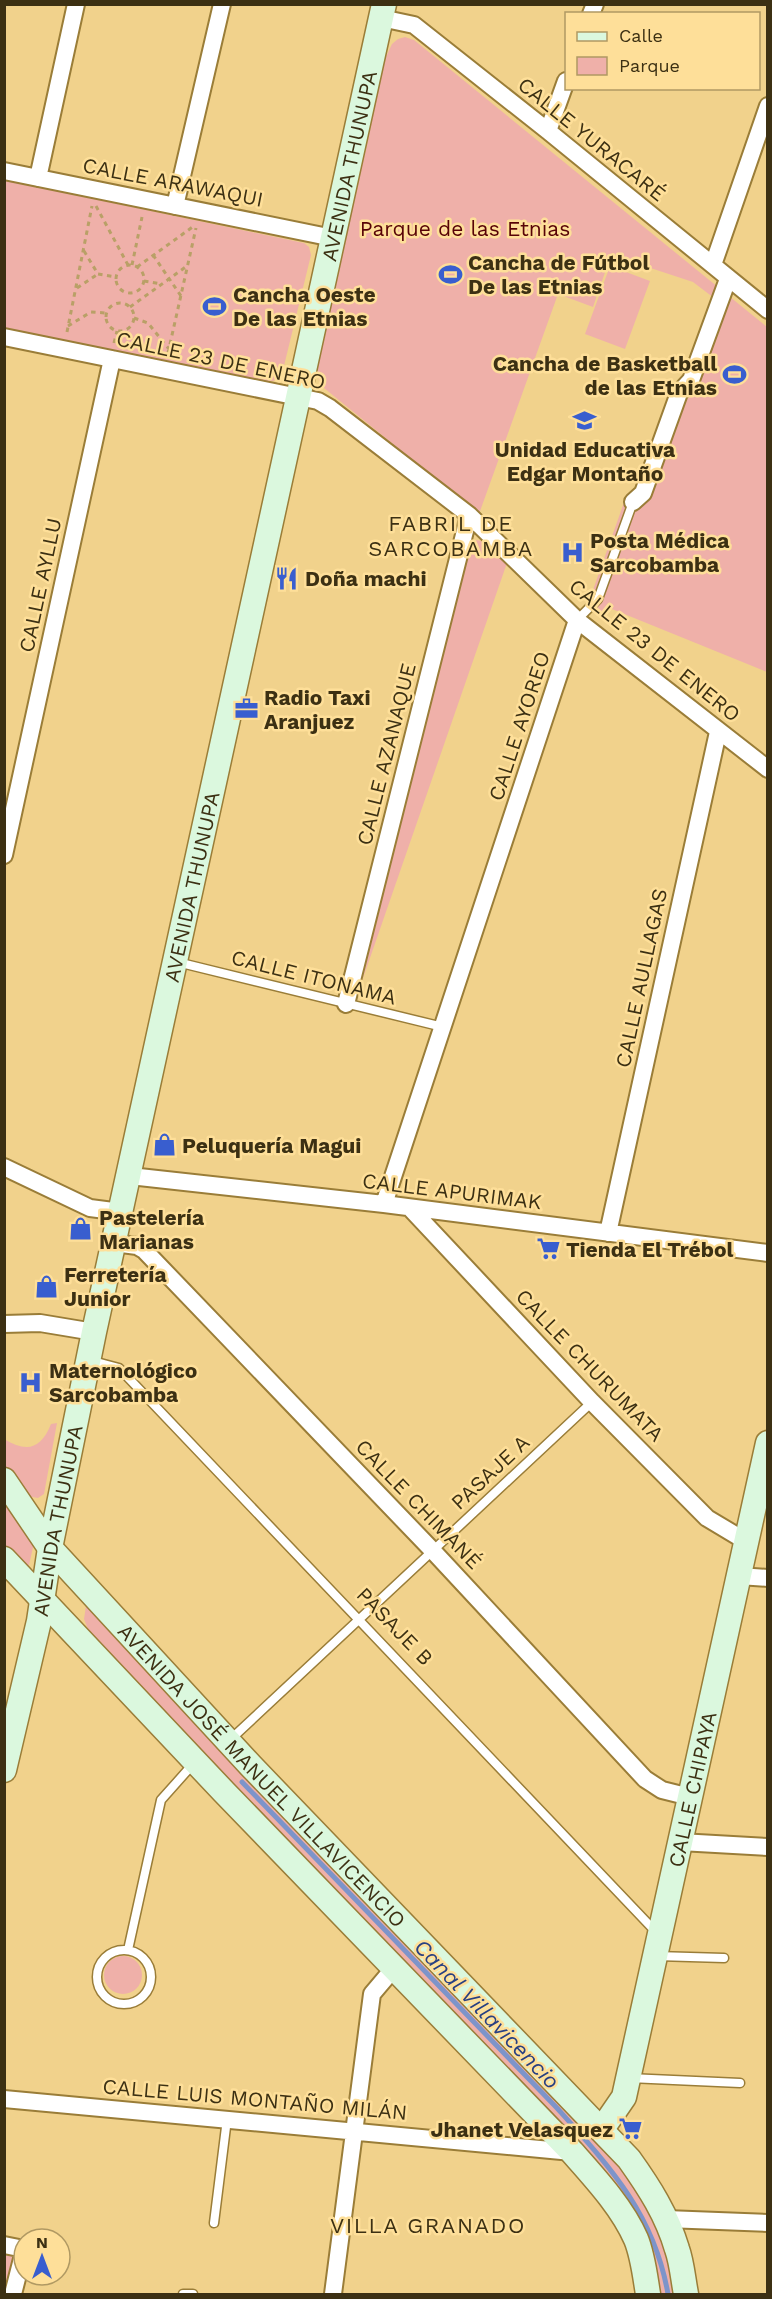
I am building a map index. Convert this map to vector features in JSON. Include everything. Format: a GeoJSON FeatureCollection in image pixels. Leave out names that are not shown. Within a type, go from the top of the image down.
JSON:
{"type":"FeatureCollection","features":[{"type":"Feature","properties":{"kind":"street"},"geometry":{"type":"LineString","coordinates":[[38,178],[76,4]]}},
{"type":"Feature","properties":{"kind":"street"},"geometry":{"type":"LineString","coordinates":[[175,206],[222,4]]}},
{"type":"Feature","properties":{"kind":"street","name":"CALLE YURACARÉ"},"geometry":{"type":"LineString","coordinates":[[382,11],[414,25],[768,310]]}},
{"type":"Feature","properties":{"kind":"street","name":"AVENIDA THUNUPA"},"geometry":{"type":"LineString","coordinates":[[5,1766],[42,1600],[50,1548],[94,1332],[177,962],[382,11]]}},
{"type":"Feature","properties":{"kind":"street"},"geometry":{"type":"LineString","coordinates":[[548,131],[565,86]]}},
{"type":"Feature","properties":{"kind":"street"},"geometry":{"type":"LineString","coordinates":[[712,265],[768,106]]}},
{"type":"Feature","properties":{"kind":"street","name":"CALLE ARAWAQUI"},"geometry":{"type":"LineString","coordinates":[[4,171],[333,238]]}},
{"type":"Feature","properties":{"kind":"street","name":"CALLE AYOREO"},"geometry":{"type":"LineString","coordinates":[[633,502],[643,493],[679,393],[691,380],[728,279]]}},
{"type":"Feature","properties":{"kind":"street","name":"CALLE 23 DE ENERO"},"geometry":{"type":"LineString","coordinates":[[4,337],[113,353],[318,401],[469,515],[577,620],[768,769]]}},
{"type":"Feature","properties":{"kind":"street","name":"CALLE AYLLU"},"geometry":{"type":"LineString","coordinates":[[4,855],[113,353]]}},
{"type":"Feature","properties":{"kind":"street","name":"CALLE AZANAQUE"},"geometry":{"type":"LineString","coordinates":[[346,1004],[469,515]]}},
{"type":"Feature","properties":{"kind":"street","name":"CALLE AYOREO"},"geometry":{"type":"LineString","coordinates":[[384,1204],[577,620]]}},
{"type":"Feature","properties":{"kind":"street","name":"CALLE AULLAGAS"},"geometry":{"type":"LineString","coordinates":[[608,1233],[718,732]]}},
{"type":"Feature","properties":{"kind":"street"},"geometry":{"type":"LineString","coordinates":[[4,1167],[90,1208],[121,1212]]}},
{"type":"Feature","properties":{"kind":"street","name":"CALLE APURIMAK"},"geometry":{"type":"LineString","coordinates":[[130,1176],[384,1204],[768,1253]]}},
{"type":"Feature","properties":{"kind":"street","name":"CALLE CHURUMATA"},"geometry":{"type":"LineString","coordinates":[[410,1208],[592,1402],[707,1518],[747,1542]]}},
{"type":"Feature","properties":{"kind":"street","name":"CALLE CHIMANÉ"},"geometry":{"type":"LineString","coordinates":[[114,1243],[136,1246],[144,1250],[433,1551],[645,1779],[662,1790],[690,1797]]}},
{"type":"Feature","properties":{"kind":"street"},"geometry":{"type":"LineString","coordinates":[[4,1324],[40,1323],[94,1332]]}},
{"type":"Feature","properties":{"kind":"street","name":"CALLE CHIPAYA"},"geometry":{"type":"LineString","coordinates":[[602,2129],[624,2097],[768,1443]]}},
{"type":"Feature","properties":{"kind":"street","name":"AVENIDA JOSÉ MANUEL VILLAVICENCIO"},"geometry":{"type":"LineString","coordinates":[[4,1480],[50,1548],[228,1742],[629,2159],[648,2186],[666,2219],[678,2250],[686,2295]]}},
{"type":"Feature","properties":{"kind":"street","name":"AVENIDA JOSÉ MANUEL VILLAVICENCIO"},"geometry":{"type":"LineString","coordinates":[[4,1559],[572,2152],[599,2183],[636,2239],[648,2295]]}},
{"type":"Feature","properties":{"kind":"street"},"geometry":{"type":"LineString","coordinates":[[739,1576],[768,1578]]}},
{"type":"Feature","properties":{"kind":"street"},"geometry":{"type":"LineString","coordinates":[[680,1842],[768,1848]]}},
{"type":"Feature","properties":{"kind":"street"},"geometry":{"type":"LineString","coordinates":[[333,2295],[372,1994],[394,1968]]}},
{"type":"Feature","properties":{"kind":"street","name":"CALLE LUIS MONTAÑO MILÁN"},"geometry":{"type":"LineString","coordinates":[[4,2098],[572,2152]]}},
{"type":"Feature","properties":{"kind":"street"},"geometry":{"type":"LineString","coordinates":[[666,2219],[768,2223]]}},
{"type":"Feature","properties":{"kind":"lane","name":"CALLE AYOREO"},"geometry":{"type":"LineString","coordinates":[[577,620],[598,599],[633,502]]}},
{"type":"Feature","properties":{"kind":"lane","name":"CALLE ITONAMA"},"geometry":{"type":"LineString","coordinates":[[177,962],[443,1027]]}},
{"type":"Feature","properties":{"kind":"lane","name":"PASAJE B"},"geometry":{"type":"LineString","coordinates":[[88,1360],[119,1368],[358,1620],[658,1946]]}},
{"type":"Feature","properties":{"kind":"lane","name":"PASAJE A"},"geometry":{"type":"LineString","coordinates":[[228,1742],[592,1402]]}},
{"type":"Feature","properties":{"kind":"lane"},"geometry":{"type":"LineString","coordinates":[[128,1950],[161,1800],[195,1761]]}},
{"type":"Feature","properties":{"kind":"lane"},"geometry":{"type":"LineString","coordinates":[[658,1946],[724,1958]]}},
{"type":"Feature","properties":{"kind":"lane"},"geometry":{"type":"LineString","coordinates":[[119,1950],[128,1950],[144,1959],[151,1976],[146,1993],[131,2003],[122,2004],[105,1997],[97,1983],[97,1974],[104,1958],[119,1950]]}},
{"type":"Feature","properties":{"kind":"lane"},"geometry":{"type":"LineString","coordinates":[[628,2078],[740,2083]]}},
{"type":"Feature","properties":{"kind":"lane"},"geometry":{"type":"LineString","coordinates":[[214,2223],[227,2119]]}},
{"type":"Feature","properties":{"kind":"lane"},"geometry":{"type":"LineString","coordinates":[[183,2294],[193,2295]]}},
{"type":"Feature","properties":{"kind":"path"},"geometry":{"type":"LineString","coordinates":[[66,337],[93,202],[132,266],[143,274],[144,281],[138,291],[129,293],[120,290],[116,277],[120,269],[132,266],[153,255],[197,222],[167,358]]}},
{"type":"Feature","properties":{"kind":"path"},"geometry":{"type":"LineString","coordinates":[[132,266],[143,212]]}},
{"type":"Feature","properties":{"kind":"path"},"geometry":{"type":"LineString","coordinates":[[84,250],[98,274]]}},
{"type":"Feature","properties":{"kind":"path"},"geometry":{"type":"LineString","coordinates":[[153,255],[181,296]]}},
{"type":"Feature","properties":{"kind":"path"},"geometry":{"type":"LineString","coordinates":[[130,307],[188,266]]}},
{"type":"Feature","properties":{"kind":"path"},"geometry":{"type":"LineString","coordinates":[[76,289],[98,274],[116,277]]}},
{"type":"Feature","properties":{"kind":"path"},"geometry":{"type":"LineString","coordinates":[[144,281],[162,284]]}},
{"type":"Feature","properties":{"kind":"path"},"geometry":{"type":"LineString","coordinates":[[117,331],[107,324],[106,313],[109,307],[117,303],[130,307]]}},
{"type":"Feature","properties":{"kind":"path"},"geometry":{"type":"LineString","coordinates":[[130,307],[134,318]]}},
{"type":"Feature","properties":{"kind":"path"},"geometry":{"type":"LineString","coordinates":[[68,326],[92,312],[106,313]]}},
{"type":"Feature","properties":{"kind":"path"},"geometry":{"type":"LineString","coordinates":[[134,318],[148,322],[169,350]]}},
{"type":"Feature","properties":{"kind":"path"},"geometry":{"type":"LineString","coordinates":[[117,331],[128,328],[134,318]]}},
{"type":"Feature","properties":{"kind":"path"},"geometry":{"type":"LineString","coordinates":[[113,353],[117,331]]}},
{"type":"Feature","properties":{"kind":"green space","name":"Parque de las Etnias"},"geometry":{"type":"Polygon","coordinates":[[[405,37],[414,40],[767,327],[767,672],[607,607],[603,615],[588,604],[627,494],[637,491],[685,379],[714,298],[693,282],[611,255],[593,307],[558,294],[479,514],[322,385],[318,376],[317,362],[384,61],[392,44],[405,37]]]}},
{"type":"Feature","properties":{"kind":"green space","name":"Parque de las Etnias"},"geometry":{"type":"Polygon","coordinates":[[[4,180],[304,243],[309,247],[311,255],[282,374],[273,381],[261,381],[5,328],[4,180]]]}},
{"type":"Feature","properties":{"kind":"green space"},"geometry":{"type":"Polygon","coordinates":[[[610,266],[650,281],[625,349],[585,334],[610,266]]]}},
{"type":"Feature","properties":{"kind":"green space"},"geometry":{"type":"Polygon","coordinates":[[[475,540],[483,541],[508,560],[362,981],[470,545],[475,540]]]}},
{"type":"Feature","properties":{"kind":"green space"},"geometry":{"type":"Polygon","coordinates":[[[57,1423],[44,1494],[38,1498],[27,1496],[5,1466],[4,1439],[20,1446],[32,1446],[43,1439],[51,1424],[57,1423]]]}},
{"type":"Feature","properties":{"kind":"green space"},"geometry":{"type":"Polygon","coordinates":[[[4,1500],[34,1543],[29,1565],[24,1568],[5,1546],[4,1500]]]}},
{"type":"Feature","properties":{"kind":"green space"},"geometry":{"type":"Polygon","coordinates":[[[86,1606],[617,2165],[642,2196],[661,2233],[676,2294],[659,2294],[655,2265],[387,1947],[88,1629],[84,1619],[86,1606]]]}},
{"type":"Feature","properties":{"kind":"green space"},"geometry":{"type":"Polygon","coordinates":[[[123,1956],[136,1962],[142,1975],[136,1988],[123,1994],[110,1988],[104,1975],[110,1962],[123,1956]]]}},
{"type":"Feature","properties":{"kind":"green space"},"geometry":{"type":"Polygon","coordinates":[[[4,2248],[12,2250],[5,2293],[4,2248]]]}},
{"type":"Feature","properties":{"kind":"waterway","name":"Canal Villavicencio"},"geometry":{"type":"LineString","coordinates":[[242,1782],[557,2108],[595,2151],[627,2193],[641,2216],[652,2239],[668,2294]]}},
{"type":"Feature","properties":{"kind":"place","name":"Cancha de Fútbol De las Etnias"},"geometry":{"type":"Point","coordinates":[450,274]}},
{"type":"Feature","properties":{"kind":"place","name":"Cancha Oeste De las Etnias"},"geometry":{"type":"Point","coordinates":[215,306]}},
{"type":"Feature","properties":{"kind":"place","name":"Cancha de Basketball de las Etnias"},"geometry":{"type":"Point","coordinates":[735,375]}},
{"type":"Feature","properties":{"kind":"place","name":"Unidad Educativa Edgar Montaño"},"geometry":{"type":"Point","coordinates":[585,421]}},
{"type":"Feature","properties":{"kind":"place","name":"Posta Médica Sarcobamba"},"geometry":{"type":"Point","coordinates":[572,552]}},
{"type":"Feature","properties":{"kind":"place","name":"Doña machi"},"geometry":{"type":"Point","coordinates":[287,578]}},
{"type":"Feature","properties":{"kind":"place","name":"Radio Taxi Aranjuez"},"geometry":{"type":"Point","coordinates":[246,709]}},
{"type":"Feature","properties":{"kind":"place","name":"Peluquería Magui"},"geometry":{"type":"Point","coordinates":[164,1145]}},
{"type":"Feature","properties":{"kind":"place","name":"Pastelería Marianas"},"geometry":{"type":"Point","coordinates":[81,1229]}},
{"type":"Feature","properties":{"kind":"place","name":"Tienda El Trébol"},"geometry":{"type":"Point","coordinates":[548,1249]}},
{"type":"Feature","properties":{"kind":"place","name":"Ferretería Junior"},"geometry":{"type":"Point","coordinates":[46,1286]}},
{"type":"Feature","properties":{"kind":"place","name":"Maternológico Sarcobamba"},"geometry":{"type":"Point","coordinates":[31,1382]}},
{"type":"Feature","properties":{"kind":"place","name":"Jhanet Velasquez"},"geometry":{"type":"Point","coordinates":[631,2129]}},
{"type":"Feature","properties":{"kind":"district","name":"FABRIL DE SARCOBAMBA"},"geometry":{"type":"Point","coordinates":[451,536]}},
{"type":"Feature","properties":{"kind":"district","name":"VILLA GRANADO"},"geometry":{"type":"Point","coordinates":[428,2225]}}]}
